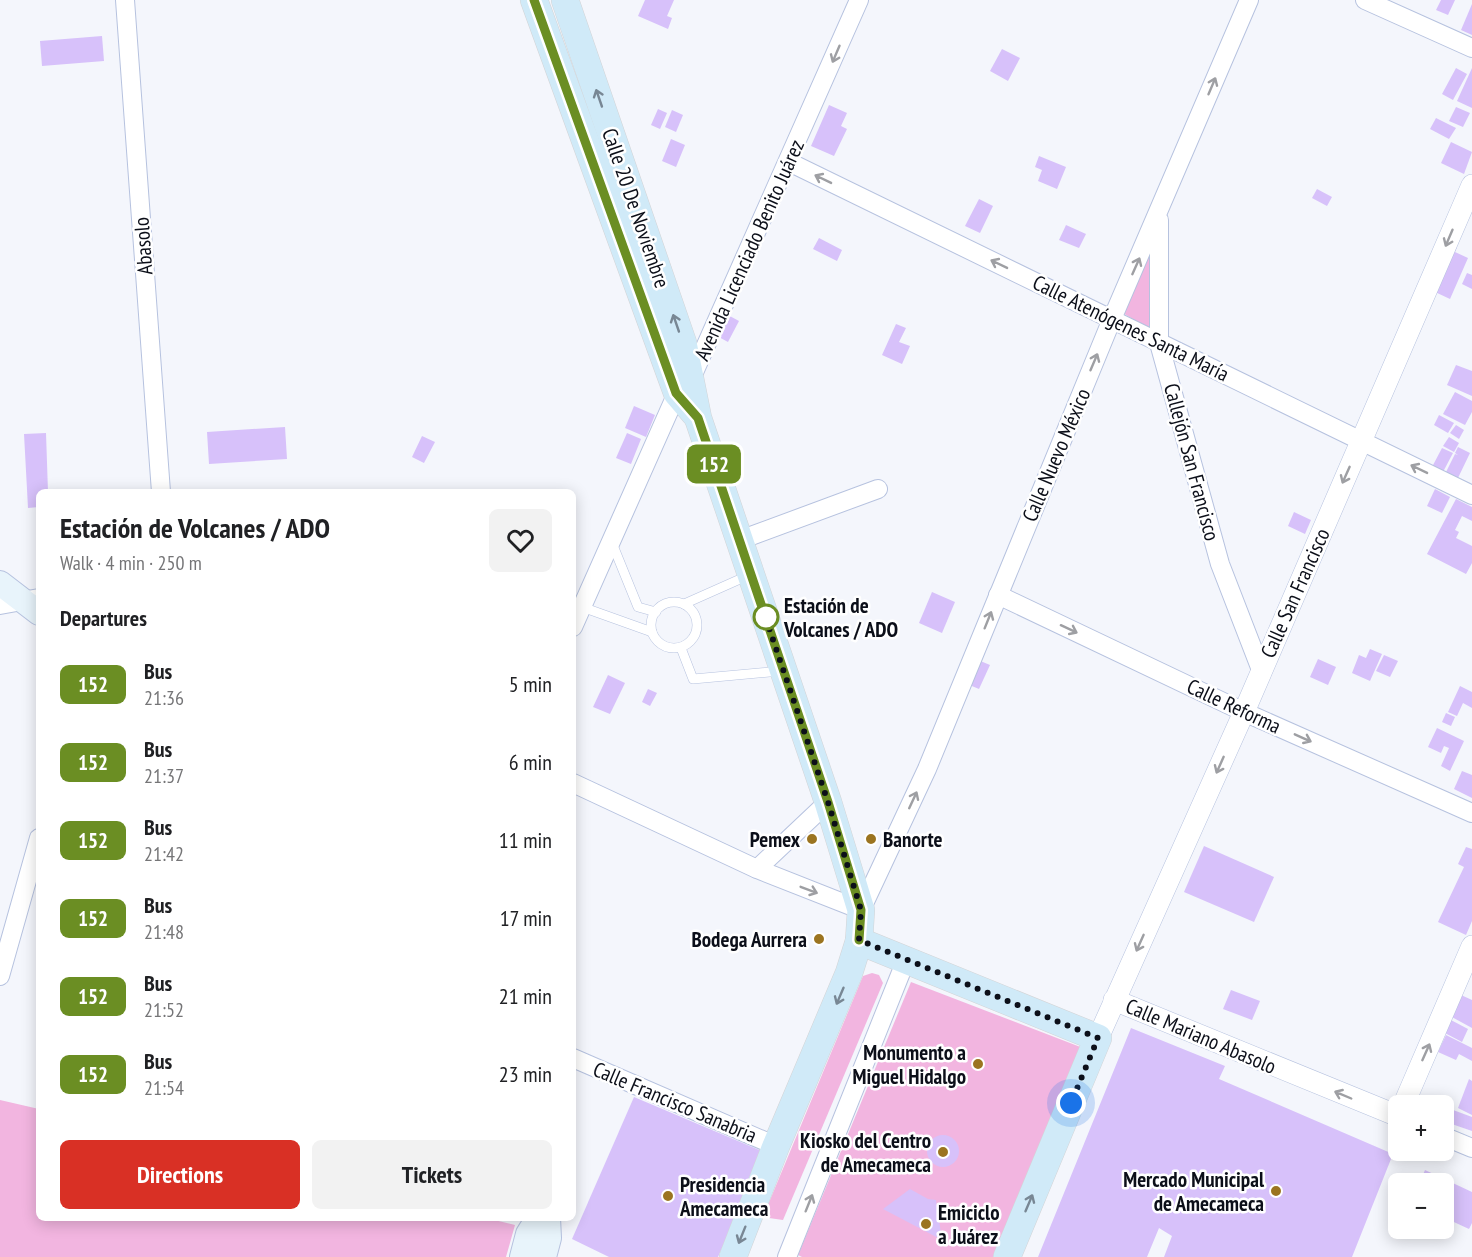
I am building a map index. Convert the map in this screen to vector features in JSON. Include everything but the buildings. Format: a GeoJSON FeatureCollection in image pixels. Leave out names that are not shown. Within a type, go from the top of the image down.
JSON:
{"type":"FeatureCollection","features":[{"type":"Feature","properties":{"kind":"main road","name":"Calle 20 De Noviembre"},"geometry":{"type":"LineString","coordinates":[[534,0],[698,418],[828,802],[861,910],[859,940],[849,974],[776,1146],[733,1257]]}},
{"type":"Feature","properties":{"kind":"main road","name":"Calle 20 De Noviembre"},"geometry":{"type":"LineString","coordinates":[[565,0],[683,344],[684,386]]}},
{"type":"Feature","properties":{"kind":"main road"},"geometry":{"type":"LineString","coordinates":[[0,583],[34,603]]}},
{"type":"Feature","properties":{"kind":"main road"},"geometry":{"type":"LineString","coordinates":[[859,940],[1098,1038],[1007,1257]]}},
{"type":"Feature","properties":{"kind":"main road"},"geometry":{"type":"LineString","coordinates":[[522,1257],[528,1234],[536,1221]]}},
{"type":"Feature","properties":{"kind":"main road"},"geometry":{"type":"LineString","coordinates":[[544,1257],[549,1238],[548,1221]]}},
{"type":"Feature","properties":{"kind":"street","name":"Abasolo"},"geometry":{"type":"LineString","coordinates":[[125,0],[161,489]]}},
{"type":"Feature","properties":{"kind":"street","name":"Avenida Licenciado Benito Juárez"},"geometry":{"type":"LineString","coordinates":[[576,620],[789,162],[859,0]]}},
{"type":"Feature","properties":{"kind":"street","name":"Calle Nuevo México"},"geometry":{"type":"LineString","coordinates":[[861,910],[927,769],[1112,319],[1160,212],[1249,0]]}},
{"type":"Feature","properties":{"kind":"street"},"geometry":{"type":"LineString","coordinates":[[1365,0],[1472,48]]}},
{"type":"Feature","properties":{"kind":"street","name":"Calle Atenógenes Santa María"},"geometry":{"type":"LineString","coordinates":[[789,162],[1472,495]]}},
{"type":"Feature","properties":{"kind":"street","name":"Calle San Francisco"},"geometry":{"type":"LineString","coordinates":[[1114,1000],[1244,712],[1472,184]]}},
{"type":"Feature","properties":{"kind":"street","name":"Callejón San Francisco"},"geometry":{"type":"LineString","coordinates":[[1160,212],[1160,343],[1220,564],[1261,670]]}},
{"type":"Feature","properties":{"kind":"street"},"geometry":{"type":"LineString","coordinates":[[740,540],[878,489]]}},
{"type":"Feature","properties":{"kind":"street","name":"Calle Reforma"},"geometry":{"type":"LineString","coordinates":[[998,595],[1244,712],[1472,813]]}},
{"type":"Feature","properties":{"kind":"street"},"geometry":{"type":"LineString","coordinates":[[0,605],[34,603]]}},
{"type":"Feature","properties":{"kind":"street"},"geometry":{"type":"LineString","coordinates":[[576,784],[757,869],[861,910]]}},
{"type":"Feature","properties":{"kind":"street"},"geometry":{"type":"LineString","coordinates":[[757,869],[828,802]]}},
{"type":"Feature","properties":{"kind":"street"},"geometry":{"type":"LineString","coordinates":[[0,976],[36,849]]}},
{"type":"Feature","properties":{"kind":"street"},"geometry":{"type":"LineString","coordinates":[[1408,1095],[1466,979],[1472,946]]}},
{"type":"Feature","properties":{"kind":"street"},"geometry":{"type":"LineString","coordinates":[[787,1257],[906,960]]}},
{"type":"Feature","properties":{"kind":"street","name":"Calle Mariano Abasolo"},"geometry":{"type":"LineString","coordinates":[[1098,1038],[1114,1000],[1388,1113]]}},
{"type":"Feature","properties":{"kind":"street","name":"Calle Francisco Sanabria"},"geometry":{"type":"LineString","coordinates":[[576,1059],[776,1146]]}},
{"type":"Feature","properties":{"kind":"street"},"geometry":{"type":"LineString","coordinates":[[1454,1141],[1472,1148]]}},
{"type":"Feature","properties":{"kind":"lane"},"geometry":{"type":"LineString","coordinates":[[612,543],[638,607],[656,612]]}},
{"type":"Feature","properties":{"kind":"lane"},"geometry":{"type":"LineString","coordinates":[[684,604],[695,615],[698,623],[693,638],[681,648],[660,644],[652,632],[651,625],[656,612],[668,603],[684,604],[752,574]]}},
{"type":"Feature","properties":{"kind":"lane"},"geometry":{"type":"LineString","coordinates":[[582,607],[652,632]]}},
{"type":"Feature","properties":{"kind":"lane"},"geometry":{"type":"LineString","coordinates":[[681,648],[693,679],[784,671]]}},
{"type":"Feature","properties":{"kind":"shaded area"},"geometry":{"type":"Polygon","coordinates":[[[1156,224],[1155,332],[1121,312],[1156,224]]]}},
{"type":"Feature","properties":{"kind":"shaded area"},"geometry":{"type":"Polygon","coordinates":[[[872,973],[879,975],[883,983],[783,1220],[769,1218],[765,1212],[863,976],[872,973]]]}},
{"type":"Feature","properties":{"kind":"shaded area"},"geometry":{"type":"Polygon","coordinates":[[[911,982],[1083,1048],[998,1257],[802,1257],[798,1255],[911,982]]]}},
{"type":"Feature","properties":{"kind":"shaded area"},"geometry":{"type":"Polygon","coordinates":[[[0,1100],[36,1108],[36,1221],[498,1221],[515,1225],[506,1257],[0,1257],[0,1100]]]}},
{"type":"Feature","properties":{"kind":"bus line","name":"152"},"geometry":{"type":"LineString","coordinates":[[534,0],[676,393],[698,418],[828,802],[861,910],[859,940]]}},
{"type":"Feature","properties":{"kind":"place","name":"Estación de Volcanes / ADO"},"geometry":{"type":"Point","coordinates":[766,617]}},
{"type":"Feature","properties":{"kind":"place","name":"Pemex"},"geometry":{"type":"Point","coordinates":[812,839]}},
{"type":"Feature","properties":{"kind":"place","name":"Banorte"},"geometry":{"type":"Point","coordinates":[871,839]}},
{"type":"Feature","properties":{"kind":"place","name":"Bodega Aurrera"},"geometry":{"type":"Point","coordinates":[819,939]}},
{"type":"Feature","properties":{"kind":"place","name":"Monumento a Miguel Hidalgo"},"geometry":{"type":"Point","coordinates":[978,1064]}},
{"type":"Feature","properties":{"kind":"place","name":"Kiosko del Centro de Amecameca"},"geometry":{"type":"Point","coordinates":[943,1152]}},
{"type":"Feature","properties":{"kind":"place","name":"Mercado Municipal de Amecameca"},"geometry":{"type":"Point","coordinates":[1276,1191]}},
{"type":"Feature","properties":{"kind":"place","name":"Presidencia Amecameca"},"geometry":{"type":"Point","coordinates":[668,1196]}},
{"type":"Feature","properties":{"kind":"place","name":"Emiciclo a Juárez"},"geometry":{"type":"Point","coordinates":[926,1224]}},
{"type":"Feature","properties":{"kind":"route"},"geometry":{"type":"LineString","coordinates":[[766,617],[764,613],[828,802],[861,910],[859,940],[1098,1038],[1071,1103]]}}]}
